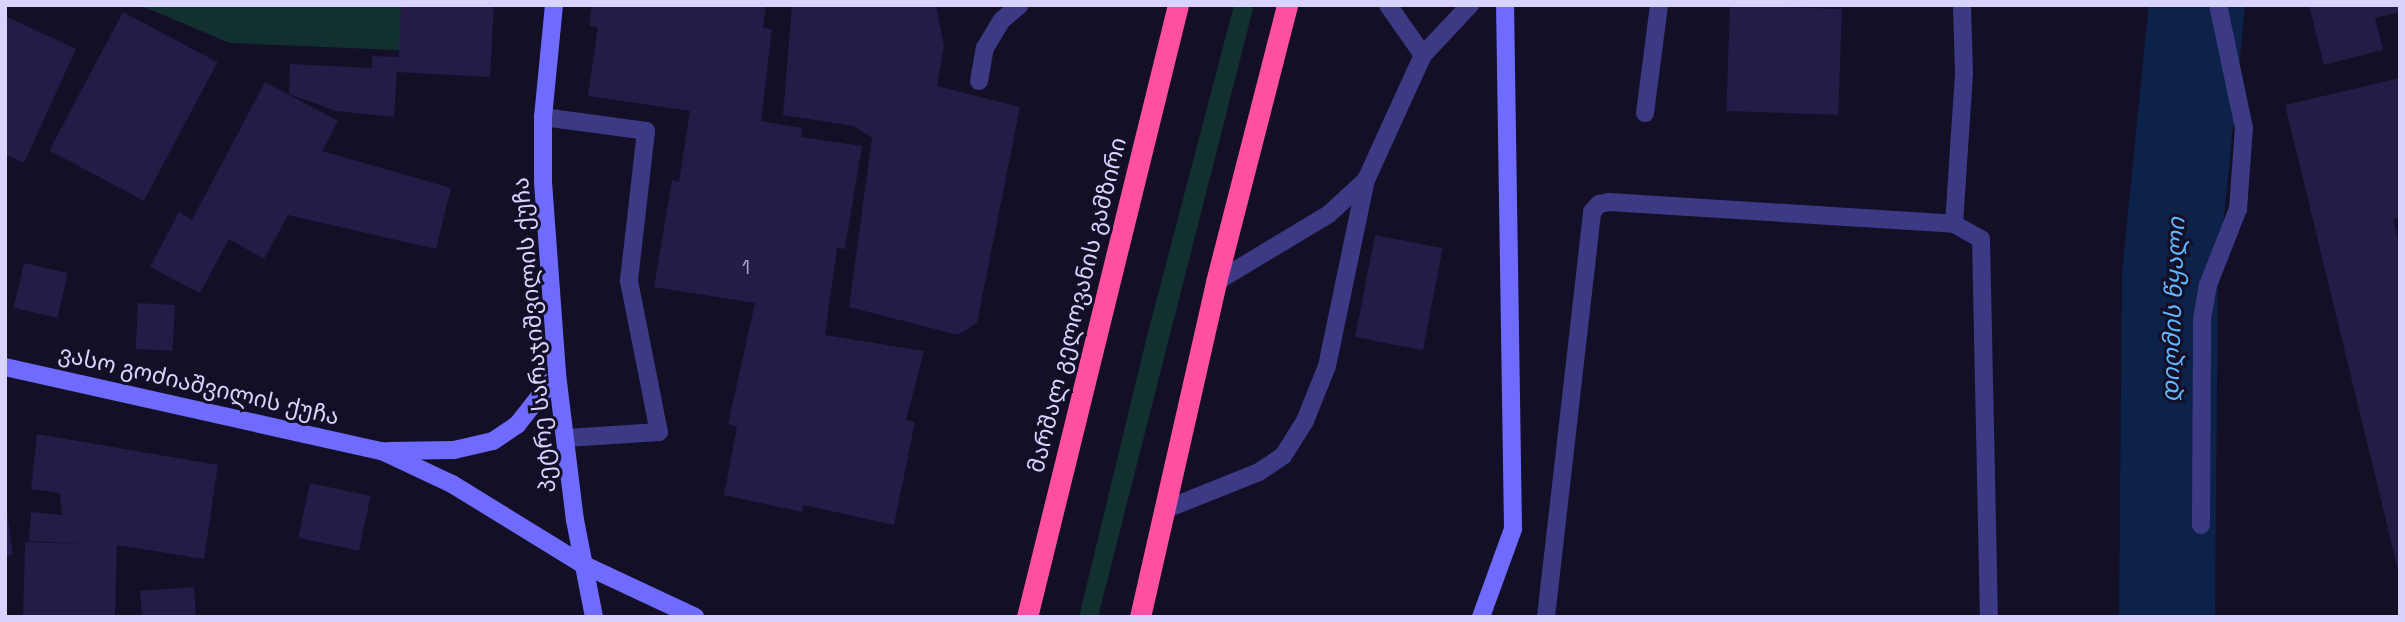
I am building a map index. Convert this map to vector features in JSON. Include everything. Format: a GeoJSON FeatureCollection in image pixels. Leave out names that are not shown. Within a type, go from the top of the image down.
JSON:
{"type":"FeatureCollection","features":[{"type":"Feature","properties":{"kind":"highway","name":"მარშალ გელოვანის გამზირი"},"geometry":{"type":"LineString","coordinates":[[1027,617],[1178,5]]}},
{"type":"Feature","properties":{"kind":"highway"},"geometry":{"type":"LineString","coordinates":[[1140,617],[1216,282],[1287,5]]}},
{"type":"Feature","properties":{"kind":"main road","name":"პეტრე სარაჯიშვილის ქუჩა"},"geometry":{"type":"LineString","coordinates":[[554,5],[543,117],[557,374],[582,564],[594,617]]}},
{"type":"Feature","properties":{"kind":"main road"},"geometry":{"type":"LineString","coordinates":[[1481,617],[1513,529],[1505,5]]}},
{"type":"Feature","properties":{"kind":"main road","name":"ვასო გოძიაშვილის ქუჩა"},"geometry":{"type":"LineString","coordinates":[[5,367],[382,451],[452,484],[582,564],[695,617]]}},
{"type":"Feature","properties":{"kind":"main road","name":"ვასო გოძიაშვილის ქუჩა"},"geometry":{"type":"LineString","coordinates":[[382,451],[454,450],[493,441],[517,425],[557,374]]}},
{"type":"Feature","properties":{"kind":"lane"},"geometry":{"type":"LineString","coordinates":[[979,81],[985,48],[1002,20],[1020,5]]}},
{"type":"Feature","properties":{"kind":"lane"},"geometry":{"type":"LineString","coordinates":[[1388,5],[1423,55]]}},
{"type":"Feature","properties":{"kind":"lane"},"geometry":{"type":"LineString","coordinates":[[1164,510],[1259,472],[1283,456],[1305,421],[1327,366],[1366,180],[1423,55],[1470,5]]}},
{"type":"Feature","properties":{"kind":"lane"},"geometry":{"type":"LineString","coordinates":[[1645,113],[1659,5]]}},
{"type":"Feature","properties":{"kind":"lane"},"geometry":{"type":"LineString","coordinates":[[1954,225],[1964,74],[1962,5]]}},
{"type":"Feature","properties":{"kind":"lane"},"geometry":{"type":"LineString","coordinates":[[2201,525],[2202,319],[2208,285],[2238,209],[2244,128],[2218,5]]}},
{"type":"Feature","properties":{"kind":"lane"},"geometry":{"type":"LineString","coordinates":[[543,117],[646,131],[629,281],[659,432],[567,438]]}},
{"type":"Feature","properties":{"kind":"lane"},"geometry":{"type":"LineString","coordinates":[[1216,282],[1329,214],[1366,180]]}},
{"type":"Feature","properties":{"kind":"lane"},"geometry":{"type":"LineString","coordinates":[[1546,617],[1586,252],[1592,212],[1599,204],[1954,225],[1981,239],[1989,617]]}},
{"type":"Feature","properties":{"kind":"green space"},"geometry":{"type":"Polygon","coordinates":[[[139,5],[479,5],[489,54],[230,43],[139,5]]]}},
{"type":"Feature","properties":{"kind":"green space"},"geometry":{"type":"Polygon","coordinates":[[[1234,5],[1254,5],[1098,617],[1079,617],[1146,340],[1234,5]]]}},
{"type":"Feature","properties":{"kind":"building"},"geometry":{"type":"Polygon","coordinates":[[[401,5],[494,5],[490,77],[397,72],[394,117],[336,111],[289,94],[290,64],[372,68],[372,56],[399,57],[401,5]]]}},
{"type":"Feature","properties":{"kind":"building"},"geometry":{"type":"Polygon","coordinates":[[[592,5],[766,5],[763,28],[772,29],[761,121],[802,128],[801,137],[862,146],[845,249],[837,248],[825,335],[924,351],[906,420],[915,422],[894,525],[804,505],[802,512],[724,495],[737,427],[728,424],[755,303],[654,287],[672,180],[679,182],[690,111],[588,96],[598,27],[589,26],[592,5]]]}},
{"type":"Feature","properties":{"kind":"building"},"geometry":{"type":"Polygon","coordinates":[[[792,5],[936,5],[944,47],[937,86],[1020,107],[977,323],[958,335],[849,307],[872,138],[854,126],[783,115],[792,5]]]}},
{"type":"Feature","properties":{"kind":"building"},"geometry":{"type":"Polygon","coordinates":[[[1730,5],[1842,9],[1838,115],[1726,111],[1730,5]]]}},
{"type":"Feature","properties":{"kind":"building"},"geometry":{"type":"Polygon","coordinates":[[[2309,5],[2400,5],[2400,12],[2375,18],[2383,50],[2324,65],[2309,5]]]}},
{"type":"Feature","properties":{"kind":"building"},"geometry":{"type":"Polygon","coordinates":[[[123,12],[217,62],[144,201],[49,151],[123,12]]]}},
{"type":"Feature","properties":{"kind":"building"},"geometry":{"type":"Polygon","coordinates":[[[5,16],[76,49],[24,163],[5,154],[5,16]]]}},
{"type":"Feature","properties":{"kind":"building"},"geometry":{"type":"Polygon","coordinates":[[[2400,78],[2400,217],[2393,219],[2400,250],[2399,574],[2285,105],[2400,78]]]}},
{"type":"Feature","properties":{"kind":"building"},"geometry":{"type":"Polygon","coordinates":[[[265,82],[338,121],[322,151],[451,188],[436,249],[288,215],[264,259],[229,239],[200,293],[150,267],[179,212],[192,220],[265,82]]]}},
{"type":"Feature","properties":{"kind":"building"},"geometry":{"type":"Polygon","coordinates":[[[1375,235],[1443,248],[1423,350],[1355,337],[1375,235]]]}},
{"type":"Feature","properties":{"kind":"building"},"geometry":{"type":"Polygon","coordinates":[[[24,263],[68,273],[57,318],[14,308],[24,263]]]}},
{"type":"Feature","properties":{"kind":"building"},"geometry":{"type":"Polygon","coordinates":[[[138,303],[175,305],[173,351],[136,349],[138,303]]]}},
{"type":"Feature","properties":{"kind":"building"},"geometry":{"type":"Polygon","coordinates":[[[37,434],[218,465],[204,559],[117,545],[115,617],[23,617],[25,542],[90,544],[29,541],[31,512],[62,515],[60,493],[31,489],[37,434]]]}},
{"type":"Feature","properties":{"kind":"building"},"geometry":{"type":"Polygon","coordinates":[[[310,483],[371,496],[359,551],[298,538],[310,483]]]}},
{"type":"Feature","properties":{"kind":"building"},"geometry":{"type":"Polygon","coordinates":[[[5,495],[13,555],[5,556],[5,495]]]}},
{"type":"Feature","properties":{"kind":"building"},"geometry":{"type":"Polygon","coordinates":[[[194,587],[196,617],[142,617],[140,591],[194,587]]]}},
{"type":"Feature","properties":{"kind":"waterway","name":"დიღმის წყალი"},"geometry":{"type":"LineString","coordinates":[[2167,617],[2170,275],[2197,5]]}}]}
